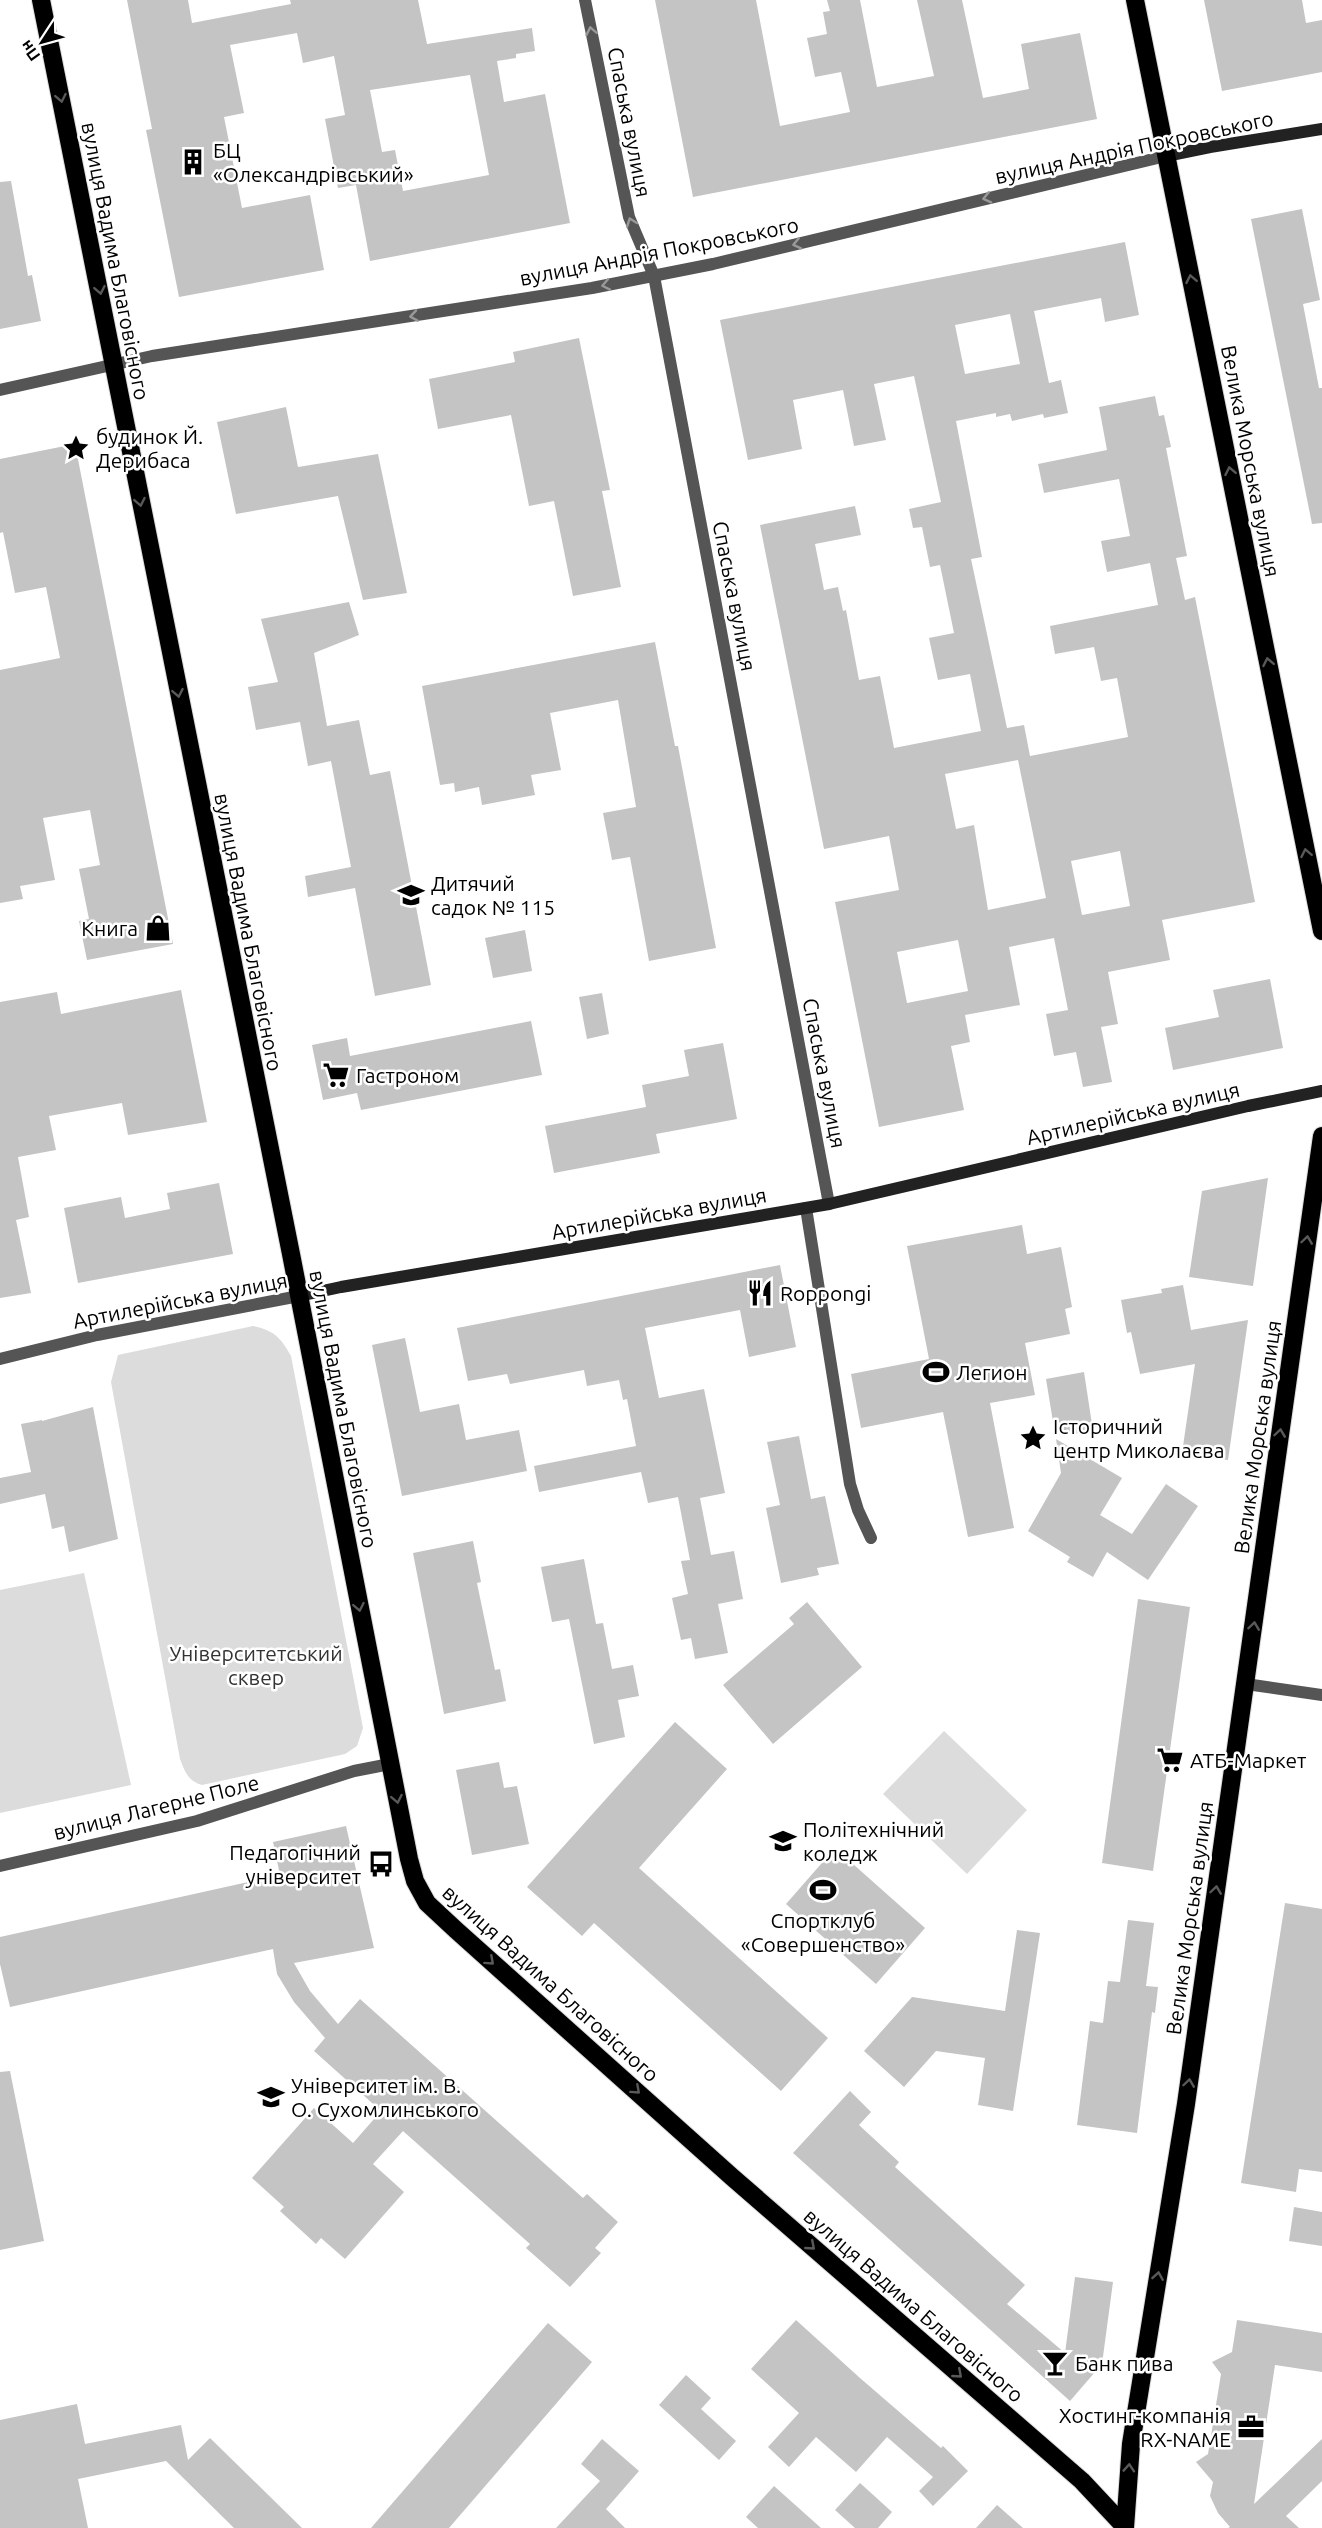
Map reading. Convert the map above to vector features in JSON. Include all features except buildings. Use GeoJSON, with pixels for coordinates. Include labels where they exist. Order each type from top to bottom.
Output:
{"type":"FeatureCollection","features":[{"type":"Feature","properties":{"kind":"highway","name":"вулиця Вадима Благовісного"},"geometry":{"type":"LineString","coordinates":[[41,0],[390,1764],[409,1859],[416,1881],[427,1903],[732,2177],[1082,2481],[1125,2528]]}},
{"type":"Feature","properties":{"kind":"highway","name":"Велика Морська вулиця"},"geometry":{"type":"LineString","coordinates":[[1135,0],[1322,931]]}},
{"type":"Feature","properties":{"kind":"highway","name":"Велика Морська вулиця"},"geometry":{"type":"LineString","coordinates":[[1125,2528],[1131,2444],[1186,2104],[1322,1136]]}},
{"type":"Feature","properties":{"kind":"street","name":"Спаська вулиця"},"geometry":{"type":"LineString","coordinates":[[585,0],[629,217],[654,276],[829,1203]]}},
{"type":"Feature","properties":{"kind":"street","name":"вулиця Андрія Покровського"},"geometry":{"type":"LineString","coordinates":[[0,390],[113,364],[592,288],[654,276],[1166,156],[1322,129]]}},
{"type":"Feature","properties":{"kind":"street","name":"Артилерійська вулиця"},"geometry":{"type":"LineString","coordinates":[[0,1359],[108,1333],[341,1287],[806,1208],[1322,1091]]}},
{"type":"Feature","properties":{"kind":"street"},"geometry":{"type":"LineString","coordinates":[[806,1208],[850,1484],[858,1510],[871,1538]]}},
{"type":"Feature","properties":{"kind":"street"},"geometry":{"type":"LineString","coordinates":[[1246,1684],[1322,1695]]}},
{"type":"Feature","properties":{"kind":"street","name":"вулиця Лагерне Поле"},"geometry":{"type":"LineString","coordinates":[[0,1866],[197,1821],[354,1771],[390,1764]]}},
{"type":"Feature","properties":{"kind":"green space","name":"Університетський сквер"},"geometry":{"type":"Polygon","coordinates":[[[253,1326],[276,1336],[291,1356],[363,1728],[357,1746],[345,1754],[202,1785],[190,1778],[180,1759],[111,1382],[118,1355],[253,1326]]]}},
{"type":"Feature","properties":{"kind":"green space"},"geometry":{"type":"Polygon","coordinates":[[[84,1573],[131,1785],[0,1813],[0,1590],[84,1573]]]}},
{"type":"Feature","properties":{"kind":"green space"},"geometry":{"type":"Polygon","coordinates":[[[944,1731],[1027,1810],[967,1874],[883,1794],[944,1731]]]}},
{"type":"Feature","properties":{"kind":"place","name":"БЦ «Олександрівський»"},"geometry":{"type":"Point","coordinates":[193,162]}},
{"type":"Feature","properties":{"kind":"place","name":"будинок Й. Дерибаса"},"geometry":{"type":"Point","coordinates":[76,448]}},
{"type":"Feature","properties":{"kind":"place","name":"Дитячий садок № 115"},"geometry":{"type":"Point","coordinates":[411,895]}},
{"type":"Feature","properties":{"kind":"place","name":"Книга"},"geometry":{"type":"Point","coordinates":[158,928]}},
{"type":"Feature","properties":{"kind":"place","name":"Гастроном"},"geometry":{"type":"Point","coordinates":[336,1075]}},
{"type":"Feature","properties":{"kind":"place","name":"Roppongi"},"geometry":{"type":"Point","coordinates":[760,1293]}},
{"type":"Feature","properties":{"kind":"place","name":"Легион"},"geometry":{"type":"Point","coordinates":[936,1372]}},
{"type":"Feature","properties":{"kind":"place","name":"Історичний центр Миколаєва"},"geometry":{"type":"Point","coordinates":[1033,1438]}},
{"type":"Feature","properties":{"kind":"place","name":"АТБ-Маркет"},"geometry":{"type":"Point","coordinates":[1170,1760]}},
{"type":"Feature","properties":{"kind":"place","name":"Політехнічний коледж"},"geometry":{"type":"Point","coordinates":[783,1841]}},
{"type":"Feature","properties":{"kind":"place","name":"Педагогічний університет"},"geometry":{"type":"Point","coordinates":[381,1864]}},
{"type":"Feature","properties":{"kind":"place","name":"Спортклуб «Совершенство»"},"geometry":{"type":"Point","coordinates":[823,1890]}},
{"type":"Feature","properties":{"kind":"place","name":"Університет ім. В. О. Сухомлинського"},"geometry":{"type":"Point","coordinates":[271,2097]}},
{"type":"Feature","properties":{"kind":"place","name":"Банк пива"},"geometry":{"type":"Point","coordinates":[1055,2363]}},
{"type":"Feature","properties":{"kind":"place","name":"Хостинг-компанія RX-NAME"},"geometry":{"type":"Point","coordinates":[1251,2427]}}]}
